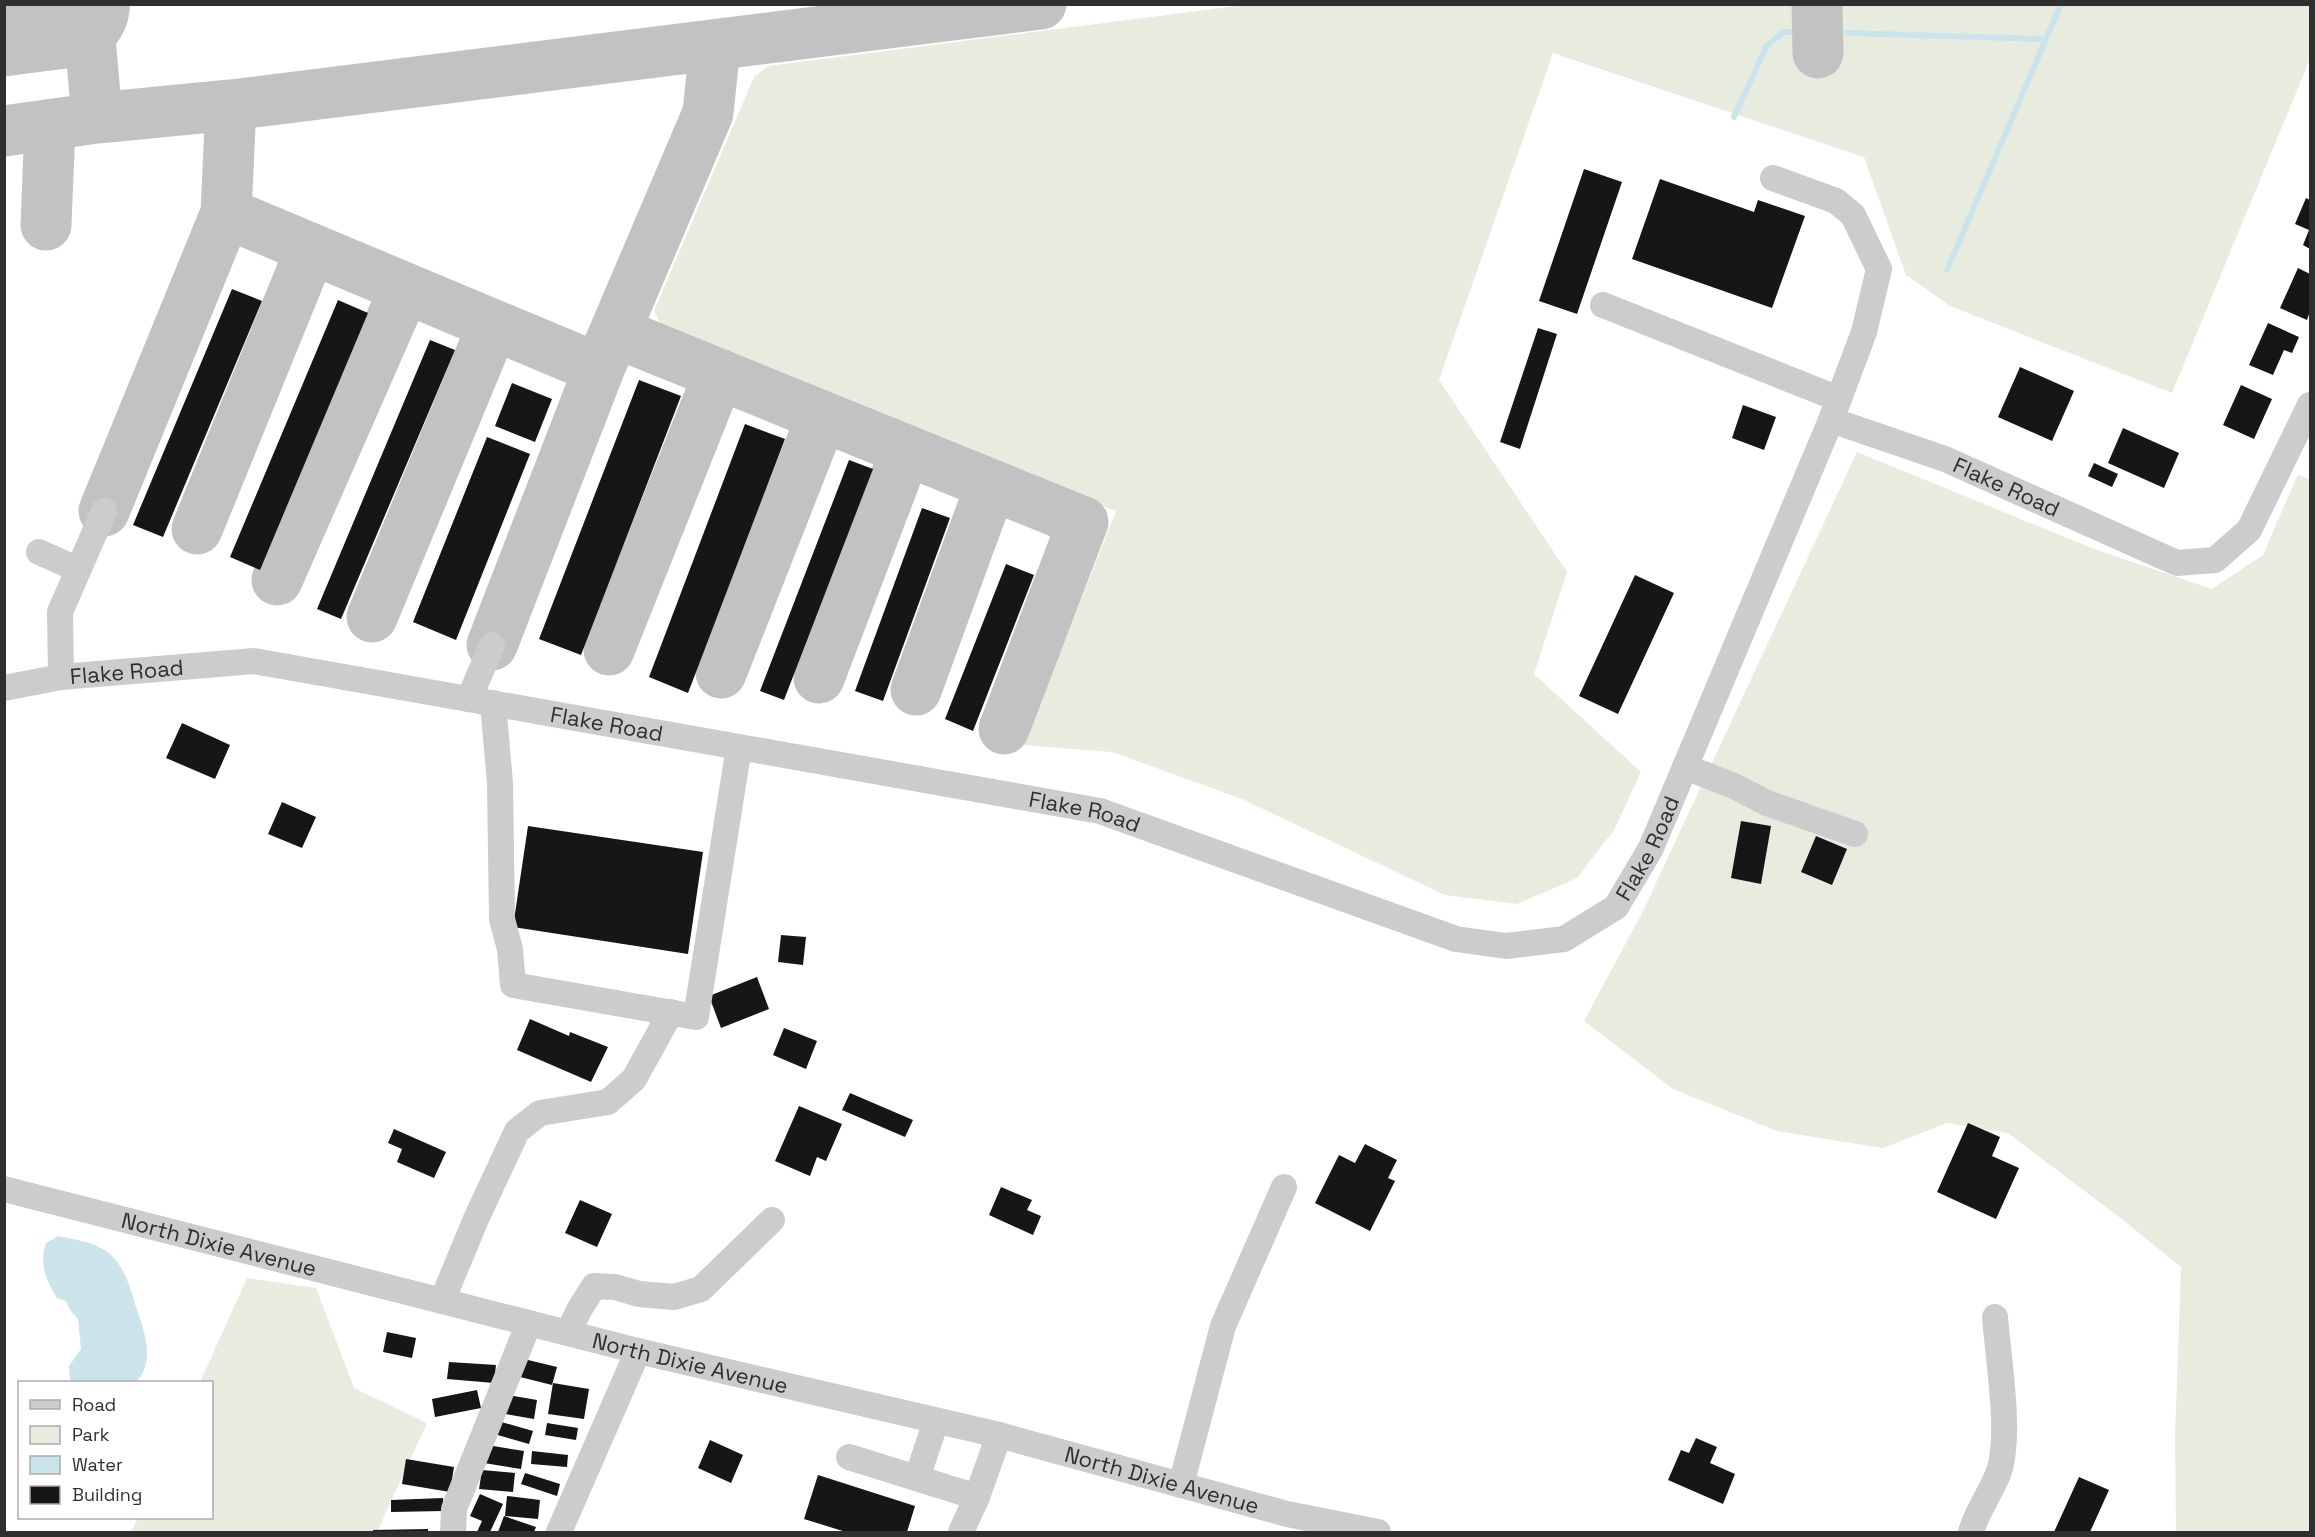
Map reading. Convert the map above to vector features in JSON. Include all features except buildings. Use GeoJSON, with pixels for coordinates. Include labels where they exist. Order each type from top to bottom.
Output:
{"type":"FeatureCollection","features":[{"type":"Feature","properties":{"kind":"street","name":"Flake Road"},"geometry":{"type":"LineString","coordinates":[[4,688],[61,677],[254,661],[1100,811],[1456,939],[1506,946],[1564,939],[1616,907],[1651,848],[1835,410],[1864,332],[1879,269],[1853,215],[1836,201],[1773,178]]}},
{"type":"Feature","properties":{"kind":"street"},"geometry":{"type":"LineString","coordinates":[[1603,305],[1835,410]]}},
{"type":"Feature","properties":{"kind":"street","name":"Flake Road"},"geometry":{"type":"LineString","coordinates":[[1835,410],[2177,563],[2215,560],[2248,530],[2310,405]]}},
{"type":"Feature","properties":{"kind":"street"},"geometry":{"type":"LineString","coordinates":[[61,677],[60,612],[104,511]]}},
{"type":"Feature","properties":{"kind":"street"},"geometry":{"type":"LineString","coordinates":[[39,552],[77,569]]}},
{"type":"Feature","properties":{"kind":"street"},"geometry":{"type":"LineString","coordinates":[[492,645],[481,701],[500,783],[502,919],[510,949],[513,985],[696,1017],[739,747]]}},
{"type":"Feature","properties":{"kind":"street"},"geometry":{"type":"LineString","coordinates":[[1685,767],[1734,786],[1767,804],[1855,834]]}},
{"type":"Feature","properties":{"kind":"street"},"geometry":{"type":"LineString","coordinates":[[442,1301],[476,1219],[517,1131],[540,1113],[608,1102],[634,1079],[671,1012]]}},
{"type":"Feature","properties":{"kind":"street"},"geometry":{"type":"LineString","coordinates":[[1181,1485],[1223,1326],[1284,1187]]}},
{"type":"Feature","properties":{"kind":"street","name":"North Dixie Avenue"},"geometry":{"type":"LineString","coordinates":[[4,1189],[638,1351],[999,1435],[1181,1485],[1283,1523],[1378,1533]]}},
{"type":"Feature","properties":{"kind":"street"},"geometry":{"type":"LineString","coordinates":[[568,1333],[594,1286],[615,1287],[639,1294],[674,1297],[701,1289],[772,1221]]}},
{"type":"Feature","properties":{"kind":"street"},"geometry":{"type":"LineString","coordinates":[[1971,1533],[1975,1517],[1999,1473],[2005,1439],[1995,1317]]}},
{"type":"Feature","properties":{"kind":"street"},"geometry":{"type":"LineString","coordinates":[[453,1533],[454,1509],[528,1323]]}},
{"type":"Feature","properties":{"kind":"street"},"geometry":{"type":"LineString","coordinates":[[559,1533],[638,1351]]}},
{"type":"Feature","properties":{"kind":"street"},"geometry":{"type":"LineString","coordinates":[[917,1478],[936,1421]]}},
{"type":"Feature","properties":{"kind":"street"},"geometry":{"type":"LineString","coordinates":[[961,1533],[977,1497],[999,1435]]}},
{"type":"Feature","properties":{"kind":"street"},"geometry":{"type":"LineString","coordinates":[[849,1457],[977,1497]]}},
{"type":"Feature","properties":{"kind":"green space"},"geometry":{"type":"Polygon","coordinates":[[[1245,5],[1805,5],[1803,58],[1838,57],[1843,5],[2310,5],[2310,59],[2172,393],[1950,306],[1906,275],[1864,157],[1553,53],[1439,380],[1567,572],[1534,674],[1641,772],[1614,830],[1577,878],[1517,904],[1445,895],[1242,799],[1112,752],[1024,745],[1116,511],[664,330],[654,311],[754,77],[768,66],[1245,5]]]}},
{"type":"Feature","properties":{"kind":"green space"},"geometry":{"type":"Polygon","coordinates":[[[1857,452],[2094,549],[2212,589],[2263,555],[2298,474],[2310,480],[2310,1532],[2176,1532],[2175,1436],[2181,1267],[2008,1133],[1947,1123],[1883,1148],[1777,1131],[1673,1089],[1584,1021],[1642,913],[1857,452]]]}},
{"type":"Feature","properties":{"kind":"green space"},"geometry":{"type":"Polygon","coordinates":[[[247,1278],[316,1288],[354,1388],[427,1423],[377,1532],[131,1532],[138,1519],[213,1519],[213,1381],[200,1381],[247,1278]]]}},
{"type":"Feature","properties":{"kind":"water"},"geometry":{"type":"Polygon","coordinates":[[[58,1236],[85,1242],[110,1254],[123,1271],[131,1290],[146,1344],[146,1364],[137,1381],[70,1381],[69,1366],[81,1349],[78,1319],[66,1301],[57,1298],[47,1278],[43,1258],[46,1243],[58,1236]]]}},
{"type":"Feature","properties":{"kind":"waterway"},"geometry":{"type":"LineString","coordinates":[[1947,270],[2061,4]]}},
{"type":"Feature","properties":{"kind":"waterway"},"geometry":{"type":"LineString","coordinates":[[1734,117],[1766,47],[1783,32],[1797,32]]}},
{"type":"Feature","properties":{"kind":"waterway"},"geometry":{"type":"LineString","coordinates":[[1847,33],[2046,39]]}},
{"type":"Feature","properties":{"kind":"taxiway"},"geometry":{"type":"LineString","coordinates":[[87,4],[97,118]]}},
{"type":"Feature","properties":{"kind":"taxiway"},"geometry":{"type":"LineString","coordinates":[[4,131],[1041,4]]}},
{"type":"Feature","properties":{"kind":"taxiway"},"geometry":{"type":"LineString","coordinates":[[1817,4],[1818,53]]}},
{"type":"Feature","properties":{"kind":"taxiway"},"geometry":{"type":"LineString","coordinates":[[492,645],[599,369],[708,113],[715,45]]}},
{"type":"Feature","properties":{"kind":"taxiway"},"geometry":{"type":"LineString","coordinates":[[104,511],[226,213],[231,105]]}},
{"type":"Feature","properties":{"kind":"taxiway"},"geometry":{"type":"LineString","coordinates":[[46,225],[50,125]]}},
{"type":"Feature","properties":{"kind":"taxiway"},"geometry":{"type":"LineString","coordinates":[[226,213],[599,369]]}},
{"type":"Feature","properties":{"kind":"taxiway"},"geometry":{"type":"LineString","coordinates":[[197,529],[311,249]]}},
{"type":"Feature","properties":{"kind":"taxiway"},"geometry":{"type":"LineString","coordinates":[[277,580],[405,288]]}},
{"type":"Feature","properties":{"kind":"taxiway"},"geometry":{"type":"LineString","coordinates":[[372,617],[493,325]]}},
{"type":"Feature","properties":{"kind":"taxiway"},"geometry":{"type":"LineString","coordinates":[[615,332],[1083,522],[1004,729]]}},
{"type":"Feature","properties":{"kind":"taxiway"},"geometry":{"type":"LineString","coordinates":[[609,650],[719,374]]}},
{"type":"Feature","properties":{"kind":"taxiway"},"geometry":{"type":"LineString","coordinates":[[721,673],[822,416]]}},
{"type":"Feature","properties":{"kind":"taxiway"},"geometry":{"type":"LineString","coordinates":[[819,678],[906,450]]}},
{"type":"Feature","properties":{"kind":"taxiway"},"geometry":{"type":"LineString","coordinates":[[916,690],[991,485]]}},
{"type":"Feature","properties":{"kind":"runway"},"geometry":{"type":"LineString","coordinates":[[4,12],[66,4]]}}]}
